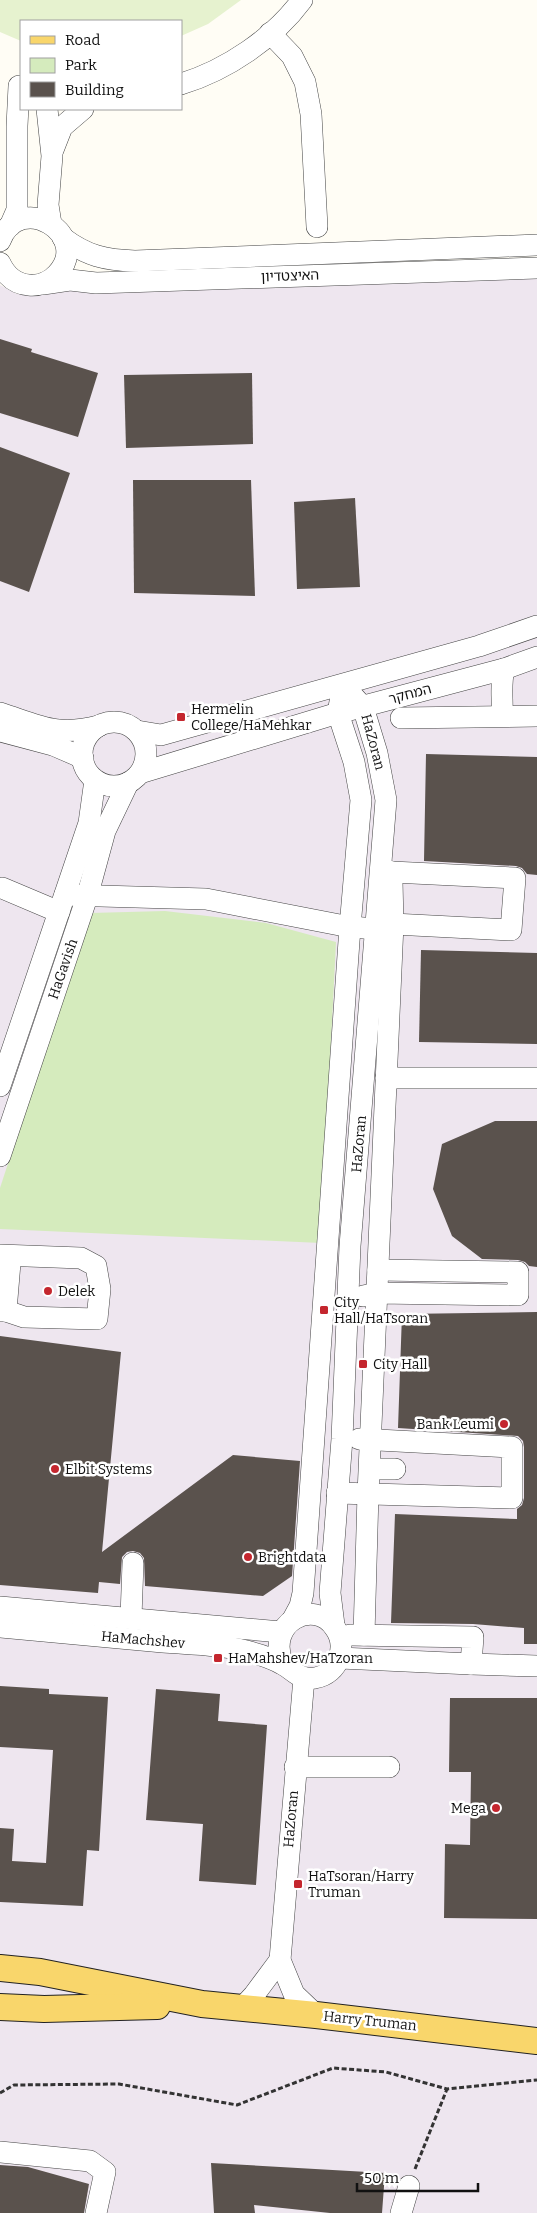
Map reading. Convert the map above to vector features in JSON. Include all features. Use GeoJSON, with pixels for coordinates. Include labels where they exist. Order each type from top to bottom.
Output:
{"type":"FeatureCollection","features":[{"type":"Feature","properties":{"kind":"main road","name":"Harry Truman"},"geometry":{"type":"LineString","coordinates":[[0,1968],[40,1972],[202,2004],[316,2015],[537,2041]]}},
{"type":"Feature","properties":{"kind":"main road","name":"Harry Truman"},"geometry":{"type":"LineString","coordinates":[[0,2007],[44,2009],[202,2004]]}},
{"type":"Feature","properties":{"kind":"street"},"geometry":{"type":"LineString","coordinates":[[182,84],[217,69],[245,53],[270,33],[302,0]]}},
{"type":"Feature","properties":{"kind":"street"},"geometry":{"type":"LineString","coordinates":[[270,33],[292,56],[305,82],[311,114],[317,227]]}},
{"type":"Feature","properties":{"kind":"street"},"geometry":{"type":"LineString","coordinates":[[4,232],[16,216],[18,201],[13,85]]}},
{"type":"Feature","properties":{"kind":"street"},"geometry":{"type":"LineString","coordinates":[[43,284],[52,279],[63,265],[66,256],[48,205],[52,152],[48,110]]}},
{"type":"Feature","properties":{"kind":"street"},"geometry":{"type":"LineString","coordinates":[[52,152],[62,127],[82,110]]}},
{"type":"Feature","properties":{"kind":"street","name":"האיצטדיון"},"geometry":{"type":"LineString","coordinates":[[4,232],[23,219],[42,220],[73,246],[99,258],[135,261],[537,246]]}},
{"type":"Feature","properties":{"kind":"street","name":"האיצטדיון"},"geometry":{"type":"LineString","coordinates":[[3,271],[23,284],[33,286],[70,280],[106,282],[537,268]]}},
{"type":"Feature","properties":{"kind":"street"},"geometry":{"type":"LineString","coordinates":[[0,713],[55,731],[71,732],[109,722],[119,722],[137,731],[161,735],[479,646],[537,626]]}},
{"type":"Feature","properties":{"kind":"street","name":"המחקר"},"geometry":{"type":"LineString","coordinates":[[134,778],[338,713],[504,669],[537,657]]}},
{"type":"Feature","properties":{"kind":"street"},"geometry":{"type":"LineString","coordinates":[[502,716],[503,693],[500,682],[504,669]]}},
{"type":"Feature","properties":{"kind":"street","name":"HaZoran"},"geometry":{"type":"LineString","coordinates":[[337,1630],[330,1593],[342,1438],[350,1246],[385,926],[386,871],[386,800],[377,753],[363,707],[343,685]]}},
{"type":"Feature","properties":{"kind":"street","name":"HaZoran"},"geometry":{"type":"LineString","coordinates":[[287,1626],[300,1606],[303,1592],[350,927],[361,800],[354,762],[338,713],[343,685]]}},
{"type":"Feature","properties":{"kind":"street"},"geometry":{"type":"LineString","coordinates":[[401,718],[537,716]]}},
{"type":"Feature","properties":{"kind":"street"},"geometry":{"type":"LineString","coordinates":[[99,726],[91,732],[86,740],[83,758],[89,774],[96,780],[111,786],[134,778],[144,766],[146,748],[137,731]]}},
{"type":"Feature","properties":{"kind":"street"},"geometry":{"type":"LineString","coordinates":[[0,731],[53,745],[83,758]]}},
{"type":"Feature","properties":{"kind":"street","name":"HaGavish"},"geometry":{"type":"LineString","coordinates":[[0,1156],[87,897],[104,831],[134,778]]}},
{"type":"Feature","properties":{"kind":"street","name":"HaGavish"},"geometry":{"type":"LineString","coordinates":[[0,1086],[89,823],[96,780]]}},
{"type":"Feature","properties":{"kind":"street"},"geometry":{"type":"LineString","coordinates":[[2,888],[62,904],[87,897],[206,898],[350,927],[385,926],[511,930],[515,878],[386,871]]}},
{"type":"Feature","properties":{"kind":"street"},"geometry":{"type":"LineString","coordinates":[[364,1635],[368,1494],[372,1440],[386,1078],[385,926]]}},
{"type":"Feature","properties":{"kind":"street"},"geometry":{"type":"LineString","coordinates":[[386,1078],[537,1078]]}},
{"type":"Feature","properties":{"kind":"street"},"geometry":{"type":"LineString","coordinates":[[328,1247],[350,1246]]}},
{"type":"Feature","properties":{"kind":"street"},"geometry":{"type":"LineString","coordinates":[[0,1256],[81,1258],[96,1266],[100,1288],[97,1319],[24,1317],[3,1311],[10,1262],[0,1256]]}},
{"type":"Feature","properties":{"kind":"street"},"geometry":{"type":"LineString","coordinates":[[348,1299],[378,1293],[518,1295],[528,1272],[378,1270]]}},
{"type":"Feature","properties":{"kind":"street"},"geometry":{"type":"LineString","coordinates":[[337,1493],[512,1498],[512,1447],[342,1438]]}},
{"type":"Feature","properties":{"kind":"street"},"geometry":{"type":"LineString","coordinates":[[370,1469],[395,1469]]}},
{"type":"Feature","properties":{"kind":"street"},"geometry":{"type":"LineString","coordinates":[[131,1617],[133,1563]]}},
{"type":"Feature","properties":{"kind":"street","name":"HaMachshev"},"geometry":{"type":"LineString","coordinates":[[0,1607],[287,1626]]}},
{"type":"Feature","properties":{"kind":"street"},"geometry":{"type":"LineString","coordinates":[[304,1615],[324,1618],[337,1630],[342,1647],[340,1658],[326,1674],[316,1678],[304,1678],[294,1674],[283,1664],[279,1654],[278,1643],[287,1626],[304,1615]]}},
{"type":"Feature","properties":{"kind":"street","name":"HaMachshev"},"geometry":{"type":"LineString","coordinates":[[0,1627],[227,1648],[245,1651],[283,1664]]}},
{"type":"Feature","properties":{"kind":"street"},"geometry":{"type":"LineString","coordinates":[[337,1630],[364,1635],[473,1637],[471,1664]]}},
{"type":"Feature","properties":{"kind":"street"},"geometry":{"type":"LineString","coordinates":[[340,1658],[537,1666]]}},
{"type":"Feature","properties":{"kind":"street","name":"HaZoran"},"geometry":{"type":"LineString","coordinates":[[304,1678],[280,1960],[294,1994],[316,2015]]}},
{"type":"Feature","properties":{"kind":"street"},"geometry":{"type":"LineString","coordinates":[[295,1767],[389,1767]]}},
{"type":"Feature","properties":{"kind":"street"},"geometry":{"type":"LineString","coordinates":[[242,2008],[280,1960]]}},
{"type":"Feature","properties":{"kind":"street"},"geometry":{"type":"LineString","coordinates":[[0,2152],[90,2161],[98,2166],[104,2172],[104,2178],[96,2213]]}},
{"type":"Feature","properties":{"kind":"street"},"geometry":{"type":"LineString","coordinates":[[401,2213],[409,2186]]}},
{"type":"Feature","properties":{"kind":"path"},"geometry":{"type":"LineString","coordinates":[[0,2093],[14,2085],[119,2084],[237,2105],[333,2068],[386,2072],[447,2088],[537,2080]]}},
{"type":"Feature","properties":{"kind":"path"},"geometry":{"type":"LineString","coordinates":[[409,2186],[447,2088]]}},
{"type":"Feature","properties":{"kind":"shaded area"},"geometry":{"type":"Polygon","coordinates":[[[537,275],[537,2213],[0,2213],[0,285],[17,294],[30,294],[55,290],[537,275]]]}},
{"type":"Feature","properties":{"kind":"green space"},"geometry":{"type":"Polygon","coordinates":[[[0,0],[241,0],[208,24],[182,36],[182,20],[20,20],[20,41],[0,32],[0,0]]]}},
{"type":"Feature","properties":{"kind":"green space"},"geometry":{"type":"Polygon","coordinates":[[[165,911],[266,923],[336,942],[321,1243],[0,1229],[0,1188],[90,913],[165,911]]]}},
{"type":"Feature","properties":{"kind":"building"},"geometry":{"type":"Polygon","coordinates":[[[0,339],[32,349],[31,352],[98,373],[78,437],[0,413],[0,339]]]}},
{"type":"Feature","properties":{"kind":"building"},"geometry":{"type":"Polygon","coordinates":[[[252,373],[253,444],[126,448],[124,375],[252,373]]]}},
{"type":"Feature","properties":{"kind":"building"},"geometry":{"type":"Polygon","coordinates":[[[0,447],[70,473],[29,592],[0,581],[0,447]]]}},
{"type":"Feature","properties":{"kind":"building"},"geometry":{"type":"Polygon","coordinates":[[[133,480],[251,480],[255,596],[134,593],[133,480]]]}},
{"type":"Feature","properties":{"kind":"building"},"geometry":{"type":"Polygon","coordinates":[[[355,498],[360,587],[297,589],[294,502],[355,498]]]}},
{"type":"Feature","properties":{"kind":"building"},"geometry":{"type":"Polygon","coordinates":[[[426,754],[537,757],[537,875],[527,874],[522,868],[516,866],[424,861],[426,754]]]}},
{"type":"Feature","properties":{"kind":"building"},"geometry":{"type":"Polygon","coordinates":[[[421,950],[537,953],[537,1044],[419,1042],[421,950]]]}},
{"type":"Feature","properties":{"kind":"building"},"geometry":{"type":"Polygon","coordinates":[[[495,1121],[537,1121],[537,1267],[529,1266],[525,1262],[518,1260],[482,1259],[452,1236],[433,1189],[442,1144],[495,1121]]]}},
{"type":"Feature","properties":{"kind":"building"},"geometry":{"type":"Polygon","coordinates":[[[537,1312],[537,1644],[524,1644],[524,1628],[473,1624],[391,1623],[395,1514],[517,1519],[517,1509],[522,1505],[524,1498],[524,1447],[523,1441],[518,1436],[398,1428],[402,1314],[537,1312]]]}},
{"type":"Feature","properties":{"kind":"building"},"geometry":{"type":"Polygon","coordinates":[[[0,1336],[121,1352],[102,1552],[233,1455],[300,1461],[292,1576],[263,1596],[145,1586],[144,1558],[140,1553],[133,1551],[127,1552],[122,1557],[120,1584],[99,1582],[98,1593],[0,1585],[0,1336]]]}},
{"type":"Feature","properties":{"kind":"building"},"geometry":{"type":"Polygon","coordinates":[[[0,1686],[49,1689],[49,1694],[108,1697],[99,1851],[87,1850],[83,1906],[0,1902],[0,1828],[14,1829],[12,1861],[46,1863],[53,1750],[0,1747],[0,1686]]]}},
{"type":"Feature","properties":{"kind":"building"},"geometry":{"type":"Polygon","coordinates":[[[156,1689],[220,1694],[218,1721],[267,1725],[256,1885],[199,1881],[203,1824],[146,1820],[156,1689]]]}},
{"type":"Feature","properties":{"kind":"building"},"geometry":{"type":"Polygon","coordinates":[[[450,1698],[537,1698],[537,1919],[444,1918],[445,1844],[470,1845],[471,1772],[449,1772],[450,1698]]]}},
{"type":"Feature","properties":{"kind":"building"},"geometry":{"type":"Polygon","coordinates":[[[211,2163],[385,2173],[382,2213],[330,2213],[254,2205],[255,2213],[214,2213],[211,2163]]]}},
{"type":"Feature","properties":{"kind":"building"},"geometry":{"type":"Polygon","coordinates":[[[0,2165],[28,2167],[89,2184],[84,2213],[0,2213],[0,2165]]]}},
{"type":"Feature","properties":{"kind":"place","name":"Hermelin College/HaMehkar"},"geometry":{"type":"Point","coordinates":[181,717]}},
{"type":"Feature","properties":{"kind":"place","name":"Delek"},"geometry":{"type":"Point","coordinates":[48,1291]}},
{"type":"Feature","properties":{"kind":"place","name":"City Hall/HaTsoran"},"geometry":{"type":"Point","coordinates":[324,1310]}},
{"type":"Feature","properties":{"kind":"place","name":"City Hall"},"geometry":{"type":"Point","coordinates":[363,1364]}},
{"type":"Feature","properties":{"kind":"place","name":"Bank Leumi"},"geometry":{"type":"Point","coordinates":[504,1424]}},
{"type":"Feature","properties":{"kind":"place","name":"Elbit Systems"},"geometry":{"type":"Point","coordinates":[55,1469]}},
{"type":"Feature","properties":{"kind":"place","name":"Brightdata"},"geometry":{"type":"Point","coordinates":[248,1557]}},
{"type":"Feature","properties":{"kind":"place","name":"HaMahshev/HaTzoran"},"geometry":{"type":"Point","coordinates":[218,1658]}},
{"type":"Feature","properties":{"kind":"place","name":"Mega"},"geometry":{"type":"Point","coordinates":[496,1808]}},
{"type":"Feature","properties":{"kind":"place","name":"HaTsoran/Harry Truman"},"geometry":{"type":"Point","coordinates":[298,1884]}}]}
